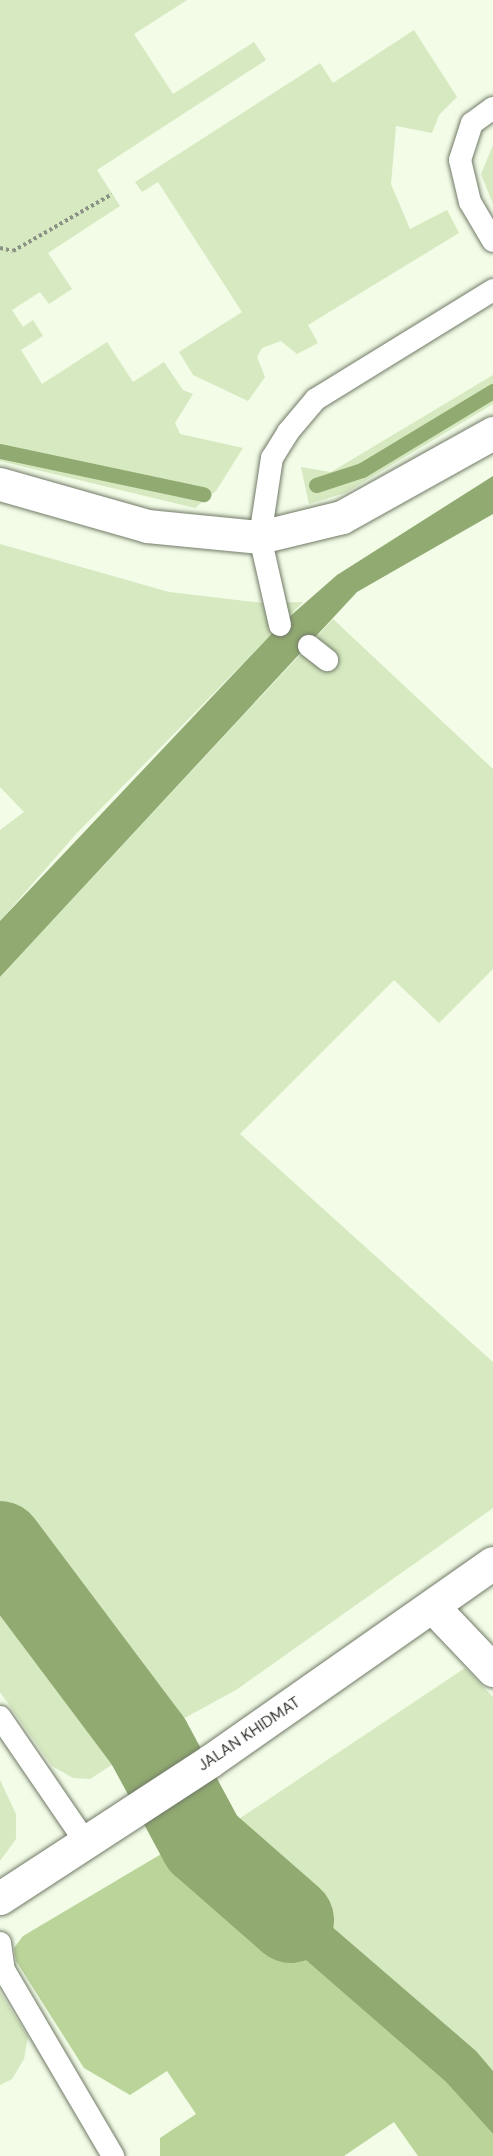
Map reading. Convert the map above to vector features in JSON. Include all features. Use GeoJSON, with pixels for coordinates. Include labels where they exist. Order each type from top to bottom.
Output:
{"type":"FeatureCollection","features":[{"type":"Feature","properties":{"kind":"street"},"geometry":{"type":"LineString","coordinates":[[0,484],[147,526],[260,537],[342,517],[493,433]]}},
{"type":"Feature","properties":{"kind":"street","name":"JALAN KHIDMAT"},"geometry":{"type":"LineString","coordinates":[[0,1898],[210,1761],[435,1608],[493,1563]]}},
{"type":"Feature","properties":{"kind":"street"},"geometry":{"type":"LineString","coordinates":[[435,1608],[493,1670]]}},
{"type":"Feature","properties":{"kind":"lane"},"geometry":{"type":"LineString","coordinates":[[493,108],[472,123],[460,160],[470,202],[493,241]]}},
{"type":"Feature","properties":{"kind":"lane"},"geometry":{"type":"LineString","coordinates":[[280,625],[260,537],[272,458],[316,399],[493,290]]}},
{"type":"Feature","properties":{"kind":"lane"},"geometry":{"type":"LineString","coordinates":[[309,646],[327,660]]}},
{"type":"Feature","properties":{"kind":"lane"},"geometry":{"type":"LineString","coordinates":[[0,1718],[85,1841]]}},
{"type":"Feature","properties":{"kind":"lane"},"geometry":{"type":"LineString","coordinates":[[0,1942],[4,1970],[113,2156]]}},
{"type":"Feature","properties":{"kind":"path"},"geometry":{"type":"LineString","coordinates":[[0,248],[13,251],[112,194]]}},
{"type":"Feature","properties":{"kind":"shaded area"},"geometry":{"type":"Polygon","coordinates":[[[0,0],[187,0],[134,34],[173,94],[254,42],[266,60],[97,170],[120,206],[48,253],[72,289],[49,304],[40,292],[12,310],[23,327],[33,320],[43,336],[21,350],[42,384],[107,342],[133,382],[164,362],[183,390],[193,394],[175,423],[180,434],[243,448],[216,491],[195,508],[0,461],[0,0]]]}},
{"type":"Feature","properties":{"kind":"shaded area"},"geometry":{"type":"Polygon","coordinates":[[[414,30],[457,97],[439,115],[432,133],[396,126],[391,184],[410,229],[447,210],[459,233],[308,325],[318,343],[297,354],[281,341],[262,348],[257,357],[265,377],[248,401],[193,375],[179,352],[242,312],[158,182],[142,192],[135,182],[320,63],[333,83],[414,30]]]}},
{"type":"Feature","properties":{"kind":"shaded area"},"geometry":{"type":"Polygon","coordinates":[[[493,145],[493,204],[481,174],[493,145]]]}},
{"type":"Feature","properties":{"kind":"shaded area"},"geometry":{"type":"Polygon","coordinates":[[[493,375],[493,404],[345,493],[309,504],[301,467],[331,472],[493,375]]]}},
{"type":"Feature","properties":{"kind":"shaded area"},"geometry":{"type":"Polygon","coordinates":[[[493,476],[493,514],[357,592],[0,977],[0,921],[280,625],[337,575],[493,476]]]}},
{"type":"Feature","properties":{"kind":"shaded area"},"geometry":{"type":"Polygon","coordinates":[[[0,544],[169,592],[263,603],[303,602],[76,834],[0,921],[0,830],[24,812],[0,787],[0,544]]]}},
{"type":"Feature","properties":{"kind":"shaded area"},"geometry":{"type":"Polygon","coordinates":[[[333,619],[493,769],[493,969],[439,1023],[394,980],[240,1134],[493,1362],[493,1508],[236,1690],[168,1727],[143,1715],[0,1516],[0,977],[333,619]]]}},
{"type":"Feature","properties":{"kind":"shaded area"},"geometry":{"type":"Polygon","coordinates":[[[0,1516],[143,1715],[168,1727],[127,1755],[0,1571],[0,1516]]]}},
{"type":"Feature","properties":{"kind":"shaded area"},"geometry":{"type":"Polygon","coordinates":[[[0,1571],[127,1755],[90,1779],[73,1778],[52,1766],[0,1692],[0,1571]]]}},
{"type":"Feature","properties":{"kind":"shaded area"},"geometry":{"type":"Polygon","coordinates":[[[465,1668],[493,1697],[493,2071],[221,1831],[465,1668]]]}},
{"type":"Feature","properties":{"kind":"shaded area"},"geometry":{"type":"Polygon","coordinates":[[[0,1780],[16,1814],[16,1839],[0,1861],[0,1780]]]}},
{"type":"Feature","properties":{"kind":"shaded area"},"geometry":{"type":"Polygon","coordinates":[[[221,1831],[476,2051],[493,2071],[493,2134],[446,2082],[185,1855],[221,1831]]]}},
{"type":"Feature","properties":{"kind":"shaded area"},"geometry":{"type":"Polygon","coordinates":[[[168,1850],[185,1855],[446,2082],[493,2134],[493,2156],[418,2156],[394,2122],[344,2156],[160,2156],[160,2138],[196,2114],[167,2071],[130,2095],[84,2068],[16,1961],[14,1948],[23,1936],[168,1850]]]}},
{"type":"Feature","properties":{"kind":"shaded area"},"geometry":{"type":"Polygon","coordinates":[[[0,1992],[28,2037],[24,2059],[12,2079],[0,2085],[0,1992]]]}},
{"type":"Feature","properties":{"kind":"waterway"},"geometry":{"type":"LineString","coordinates":[[316,485],[362,470],[493,391]]}},
{"type":"Feature","properties":{"kind":"waterway"},"geometry":{"type":"LineString","coordinates":[[0,451],[203,494]]}},
{"type":"Feature","properties":{"kind":"waterway"},"geometry":{"type":"LineString","coordinates":[[0,1544],[148,1741],[203,1843],[291,1920]]}}]}
